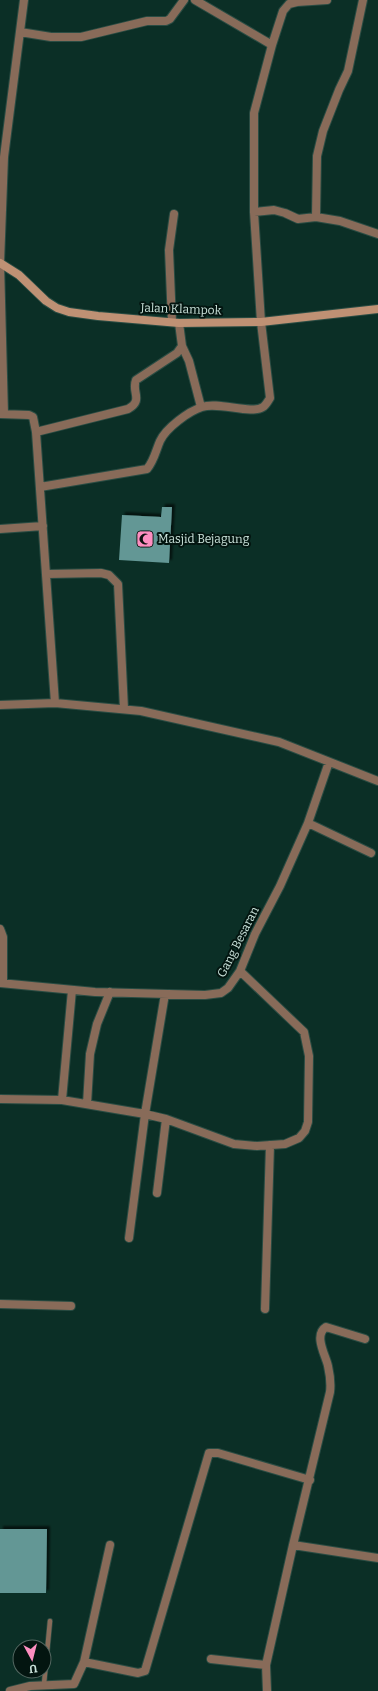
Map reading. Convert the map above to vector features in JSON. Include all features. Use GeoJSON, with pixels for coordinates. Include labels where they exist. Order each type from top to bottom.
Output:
{"type":"FeatureCollection","features":[{"type":"Feature","properties":{"kind":"street"},"geometry":{"type":"LineString","coordinates":[[24,0],[4,156],[0,263],[2,414],[29,415],[33,417],[36,432],[55,703]]}},
{"type":"Feature","properties":{"kind":"street"},"geometry":{"type":"LineString","coordinates":[[20,32],[51,37],[81,37],[147,21],[166,21],[170,19],[184,0]]}},
{"type":"Feature","properties":{"kind":"street"},"geometry":{"type":"LineString","coordinates":[[194,0],[272,45]]}},
{"type":"Feature","properties":{"kind":"street"},"geometry":{"type":"LineString","coordinates":[[40,487],[147,469],[160,439],[176,423],[201,407],[211,406],[254,410],[266,405],[270,398],[261,322],[254,212],[254,113],[272,45],[283,11],[289,4],[297,2],[327,0]]}},
{"type":"Feature","properties":{"kind":"street"},"geometry":{"type":"LineString","coordinates":[[316,216],[317,156],[323,130],[348,71],[363,0]]}},
{"type":"Feature","properties":{"kind":"street"},"geometry":{"type":"LineString","coordinates":[[254,212],[274,210],[298,219],[316,216],[340,221],[378,234]]}},
{"type":"Feature","properties":{"kind":"street"},"geometry":{"type":"LineString","coordinates":[[174,214],[169,250],[175,323],[182,346],[189,360],[201,407]]}},
{"type":"Feature","properties":{"kind":"street","name":"Jalan Klampok"},"geometry":{"type":"LineString","coordinates":[[0,263],[19,275],[46,301],[56,308],[69,312],[98,316],[175,323],[261,322],[378,309]]}},
{"type":"Feature","properties":{"kind":"street"},"geometry":{"type":"LineString","coordinates":[[36,432],[128,410],[134,406],[136,401],[136,380],[177,353],[182,346]]}},
{"type":"Feature","properties":{"kind":"street"},"geometry":{"type":"LineString","coordinates":[[0,529],[43,526]]}},
{"type":"Feature","properties":{"kind":"street"},"geometry":{"type":"LineString","coordinates":[[47,574],[101,573],[109,575],[118,584],[124,709]]}},
{"type":"Feature","properties":{"kind":"street"},"geometry":{"type":"LineString","coordinates":[[0,705],[55,703],[141,711],[279,742],[378,781]]}},
{"type":"Feature","properties":{"kind":"street","name":"Gang Besaran"},"geometry":{"type":"LineString","coordinates":[[2,983],[110,992],[205,995],[221,993],[228,988],[240,971],[255,934],[280,886],[308,823],[329,762]]}},
{"type":"Feature","properties":{"kind":"street"},"geometry":{"type":"LineString","coordinates":[[308,823],[371,853]]}},
{"type":"Feature","properties":{"kind":"street"},"geometry":{"type":"LineString","coordinates":[[0,929],[3,937],[2,983]]}},
{"type":"Feature","properties":{"kind":"street"},"geometry":{"type":"LineString","coordinates":[[0,1099],[62,1100],[145,1114],[166,1119],[234,1144],[270,1145],[293,1142],[305,1131],[308,1122],[310,1056],[304,1032],[240,971]]}},
{"type":"Feature","properties":{"kind":"street"},"geometry":{"type":"LineString","coordinates":[[62,1100],[72,990]]}},
{"type":"Feature","properties":{"kind":"street"},"geometry":{"type":"LineString","coordinates":[[87,1104],[90,1054],[98,1024],[110,992]]}},
{"type":"Feature","properties":{"kind":"street"},"geometry":{"type":"LineString","coordinates":[[129,1238],[145,1114],[165,994]]}},
{"type":"Feature","properties":{"kind":"street"},"geometry":{"type":"LineString","coordinates":[[157,1193],[166,1119]]}},
{"type":"Feature","properties":{"kind":"street"},"geometry":{"type":"LineString","coordinates":[[266,1309],[270,1145]]}},
{"type":"Feature","properties":{"kind":"street"},"geometry":{"type":"LineString","coordinates":[[0,1304],[71,1306]]}},
{"type":"Feature","properties":{"kind":"street"},"geometry":{"type":"LineString","coordinates":[[267,1691],[266,1664],[293,1545],[310,1480],[330,1386],[329,1367],[320,1343],[323,1330],[326,1327],[365,1339]]}},
{"type":"Feature","properties":{"kind":"street"},"geometry":{"type":"LineString","coordinates":[[84,1662],[138,1673],[144,1672],[146,1669],[209,1453],[218,1454],[310,1480]]}},
{"type":"Feature","properties":{"kind":"street"},"geometry":{"type":"LineString","coordinates":[[10,1691],[22,1687],[44,1684],[74,1684],[84,1662],[110,1545]]}},
{"type":"Feature","properties":{"kind":"street"},"geometry":{"type":"LineString","coordinates":[[293,1545],[378,1558]]}},
{"type":"Feature","properties":{"kind":"street"},"geometry":{"type":"LineString","coordinates":[[211,1659],[266,1664]]}},
{"type":"Feature","properties":{"kind":"lane"},"geometry":{"type":"LineString","coordinates":[[44,1684],[50,1621]]}},
{"type":"Feature","properties":{"kind":"building","name":"Masjid Bejagung"},"geometry":{"type":"Polygon","coordinates":[[[162,507],[172,507],[169,563],[119,560],[122,515],[161,517],[162,507]]]}},
{"type":"Feature","properties":{"kind":"building"},"geometry":{"type":"Polygon","coordinates":[[[0,1529],[47,1529],[46,1593],[0,1593],[0,1529]]]}},
{"type":"Feature","properties":{"kind":"place","name":"Masjid Bejagung"},"geometry":{"type":"Point","coordinates":[145,539]}}]}
